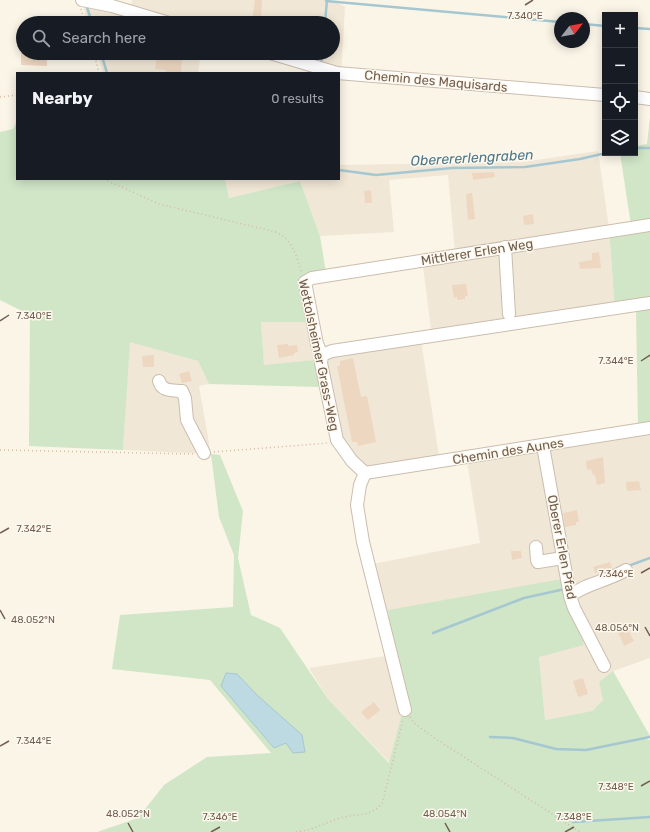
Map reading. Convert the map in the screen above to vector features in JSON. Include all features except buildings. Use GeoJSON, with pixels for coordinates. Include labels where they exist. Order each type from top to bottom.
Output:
{"type":"FeatureCollection","features":[{"type":"Feature","properties":{"kind":"street"},"geometry":{"type":"LineString","coordinates":[[81,3],[112,6],[146,16]]}},
{"type":"Feature","properties":{"kind":"street","name":"Chemin des Maquisards"},"geometry":{"type":"LineString","coordinates":[[293,60],[334,72]]}},
{"type":"Feature","properties":{"kind":"street","name":"Chemin des Maquisards"},"geometry":{"type":"LineString","coordinates":[[340,73],[602,95]]}},
{"type":"Feature","properties":{"kind":"street"},"geometry":{"type":"LineString","coordinates":[[638,97],[650,99]]}},
{"type":"Feature","properties":{"kind":"street","name":"Mittlerer Erlen Weg"},"geometry":{"type":"LineString","coordinates":[[305,282],[312,278],[505,247],[650,226]]}},
{"type":"Feature","properties":{"kind":"street"},"geometry":{"type":"LineString","coordinates":[[505,247],[509,314]]}},
{"type":"Feature","properties":{"kind":"street","name":"Wettolsheimer Grass-Weg"},"geometry":{"type":"LineString","coordinates":[[305,282],[317,344],[322,355],[321,363],[337,440],[352,461],[365,473]]}},
{"type":"Feature","properties":{"kind":"street"},"geometry":{"type":"LineString","coordinates":[[322,355],[332,351],[650,303]]}},
{"type":"Feature","properties":{"kind":"street"},"geometry":{"type":"LineString","coordinates":[[159,381],[161,387],[164,389],[182,391],[185,398],[187,420],[204,454]]}},
{"type":"Feature","properties":{"kind":"street","name":"Chemin des Aunes"},"geometry":{"type":"LineString","coordinates":[[365,473],[650,428]]}},
{"type":"Feature","properties":{"kind":"street","name":"Oberer Erlen Pfad"},"geometry":{"type":"LineString","coordinates":[[543,446],[570,596],[574,608],[604,666]]}},
{"type":"Feature","properties":{"kind":"street"},"geometry":{"type":"LineString","coordinates":[[365,473],[360,485],[357,505],[363,542],[405,710]]}},
{"type":"Feature","properties":{"kind":"street"},"geometry":{"type":"LineString","coordinates":[[536,547],[538,562],[563,558]]}},
{"type":"Feature","properties":{"kind":"street"},"geometry":{"type":"LineString","coordinates":[[570,596],[578,590],[615,577],[626,570]]}},
{"type":"Feature","properties":{"kind":"path"},"geometry":{"type":"LineString","coordinates":[[81,3],[84,16]]}},
{"type":"Feature","properties":{"kind":"path"},"geometry":{"type":"LineString","coordinates":[[96,60],[99,72]]}},
{"type":"Feature","properties":{"kind":"path"},"geometry":{"type":"LineString","coordinates":[[0,97],[16,95]]}},
{"type":"Feature","properties":{"kind":"path","name":"Wettolsheimer Grass-Weg"},"geometry":{"type":"LineString","coordinates":[[106,180],[159,204],[276,232],[286,237],[291,244],[305,282]]}},
{"type":"Feature","properties":{"kind":"path"},"geometry":{"type":"LineString","coordinates":[[0,450],[204,454],[330,442],[337,440]]}},
{"type":"Feature","properties":{"kind":"path"},"geometry":{"type":"LineString","coordinates":[[296,832],[309,831],[344,818],[361,816],[375,811],[382,804],[405,710]]}},
{"type":"Feature","properties":{"kind":"path"},"geometry":{"type":"LineString","coordinates":[[405,710],[414,723],[430,735],[580,832]]}},
{"type":"Feature","properties":{"kind":"shaded area"},"geometry":{"type":"Polygon","coordinates":[[[82,0],[107,0],[132,4],[132,0],[332,0],[345,7],[341,75],[340,72],[330,72],[288,60],[340,60],[340,16],[86,16],[82,0]]]}},
{"type":"Feature","properties":{"kind":"shaded area"},"geometry":{"type":"Polygon","coordinates":[[[99,60],[200,60],[198,72],[103,72],[99,60]]]}},
{"type":"Feature","properties":{"kind":"shaded area"},"geometry":{"type":"Polygon","coordinates":[[[598,151],[609,228],[615,311],[432,337],[422,259],[455,252],[448,175],[389,180],[394,232],[320,236],[300,181],[229,198],[225,180],[340,180],[340,165],[523,162],[598,151]]]}},
{"type":"Feature","properties":{"kind":"shaded area"},"geometry":{"type":"Polygon","coordinates":[[[261,322],[308,322],[320,349],[420,334],[439,456],[650,425],[650,658],[613,671],[599,682],[603,700],[592,711],[545,720],[539,657],[388,610],[402,713],[390,763],[328,699],[309,668],[386,656],[373,564],[480,543],[467,461],[378,473],[335,448],[314,360],[264,366],[261,322]]]}},
{"type":"Feature","properties":{"kind":"shaded area"},"geometry":{"type":"Polygon","coordinates":[[[129,341],[198,361],[209,384],[199,386],[211,454],[123,450],[129,341]]]}},
{"type":"Feature","properties":{"kind":"green space"},"geometry":{"type":"Polygon","coordinates":[[[650,117],[650,425],[638,427],[636,310],[615,311],[609,228],[631,225],[620,156],[638,156],[638,146],[647,144],[650,117]]]}},
{"type":"Feature","properties":{"kind":"green space"},"geometry":{"type":"Polygon","coordinates":[[[16,123],[16,180],[225,180],[229,198],[300,181],[320,236],[326,273],[300,281],[308,322],[261,322],[264,365],[314,360],[320,387],[209,384],[198,361],[130,342],[123,450],[29,446],[30,315],[0,300],[0,132],[13,129],[16,123]]]}},
{"type":"Feature","properties":{"kind":"green space"},"geometry":{"type":"Polygon","coordinates":[[[211,454],[220,455],[243,511],[238,558],[251,615],[280,628],[328,699],[389,763],[402,713],[388,610],[562,579],[584,645],[539,657],[545,720],[592,711],[603,700],[599,682],[613,671],[650,736],[646,739],[650,740],[650,832],[97,832],[138,818],[164,785],[207,757],[271,753],[210,680],[112,669],[120,615],[233,607],[234,555],[219,517],[211,454]]]}},
{"type":"Feature","properties":{"kind":"water"},"geometry":{"type":"Polygon","coordinates":[[[226,673],[237,674],[257,695],[302,735],[305,752],[293,753],[286,743],[274,748],[221,686],[226,673]]]}},
{"type":"Feature","properties":{"kind":"waterway"},"geometry":{"type":"LineString","coordinates":[[326,16],[327,0]]}},
{"type":"Feature","properties":{"kind":"waterway"},"geometry":{"type":"LineString","coordinates":[[326,1],[554,21]]}},
{"type":"Feature","properties":{"kind":"waterway","name":"Oberererlengraben"},"geometry":{"type":"LineString","coordinates":[[86,4],[90,16]]}},
{"type":"Feature","properties":{"kind":"waterway"},"geometry":{"type":"LineString","coordinates":[[590,25],[602,26]]}},
{"type":"Feature","properties":{"kind":"waterway"},"geometry":{"type":"LineString","coordinates":[[638,28],[650,29]]}},
{"type":"Feature","properties":{"kind":"waterway","name":"Oberererlengraben"},"geometry":{"type":"LineString","coordinates":[[103,60],[107,72]]}},
{"type":"Feature","properties":{"kind":"waterway"},"geometry":{"type":"LineString","coordinates":[[321,60],[321,64]]}},
{"type":"Feature","properties":{"kind":"waterway","name":"Oberererlengraben"},"geometry":{"type":"LineString","coordinates":[[638,148],[650,148]]}},
{"type":"Feature","properties":{"kind":"waterway","name":"Oberererlengraben"},"geometry":{"type":"LineString","coordinates":[[340,170],[376,175],[452,168],[525,167],[580,159],[602,154]]}},
{"type":"Feature","properties":{"kind":"waterway"},"geometry":{"type":"LineString","coordinates":[[628,566],[650,558]]}},
{"type":"Feature","properties":{"kind":"waterway"},"geometry":{"type":"LineString","coordinates":[[433,633],[524,598],[565,589]]}},
{"type":"Feature","properties":{"kind":"waterway"},"geometry":{"type":"LineString","coordinates":[[490,737],[513,738],[556,749],[586,750],[650,737]]}},
{"type":"Feature","properties":{"kind":"waterway"},"geometry":{"type":"LineString","coordinates":[[573,822],[650,817]]}}]}
